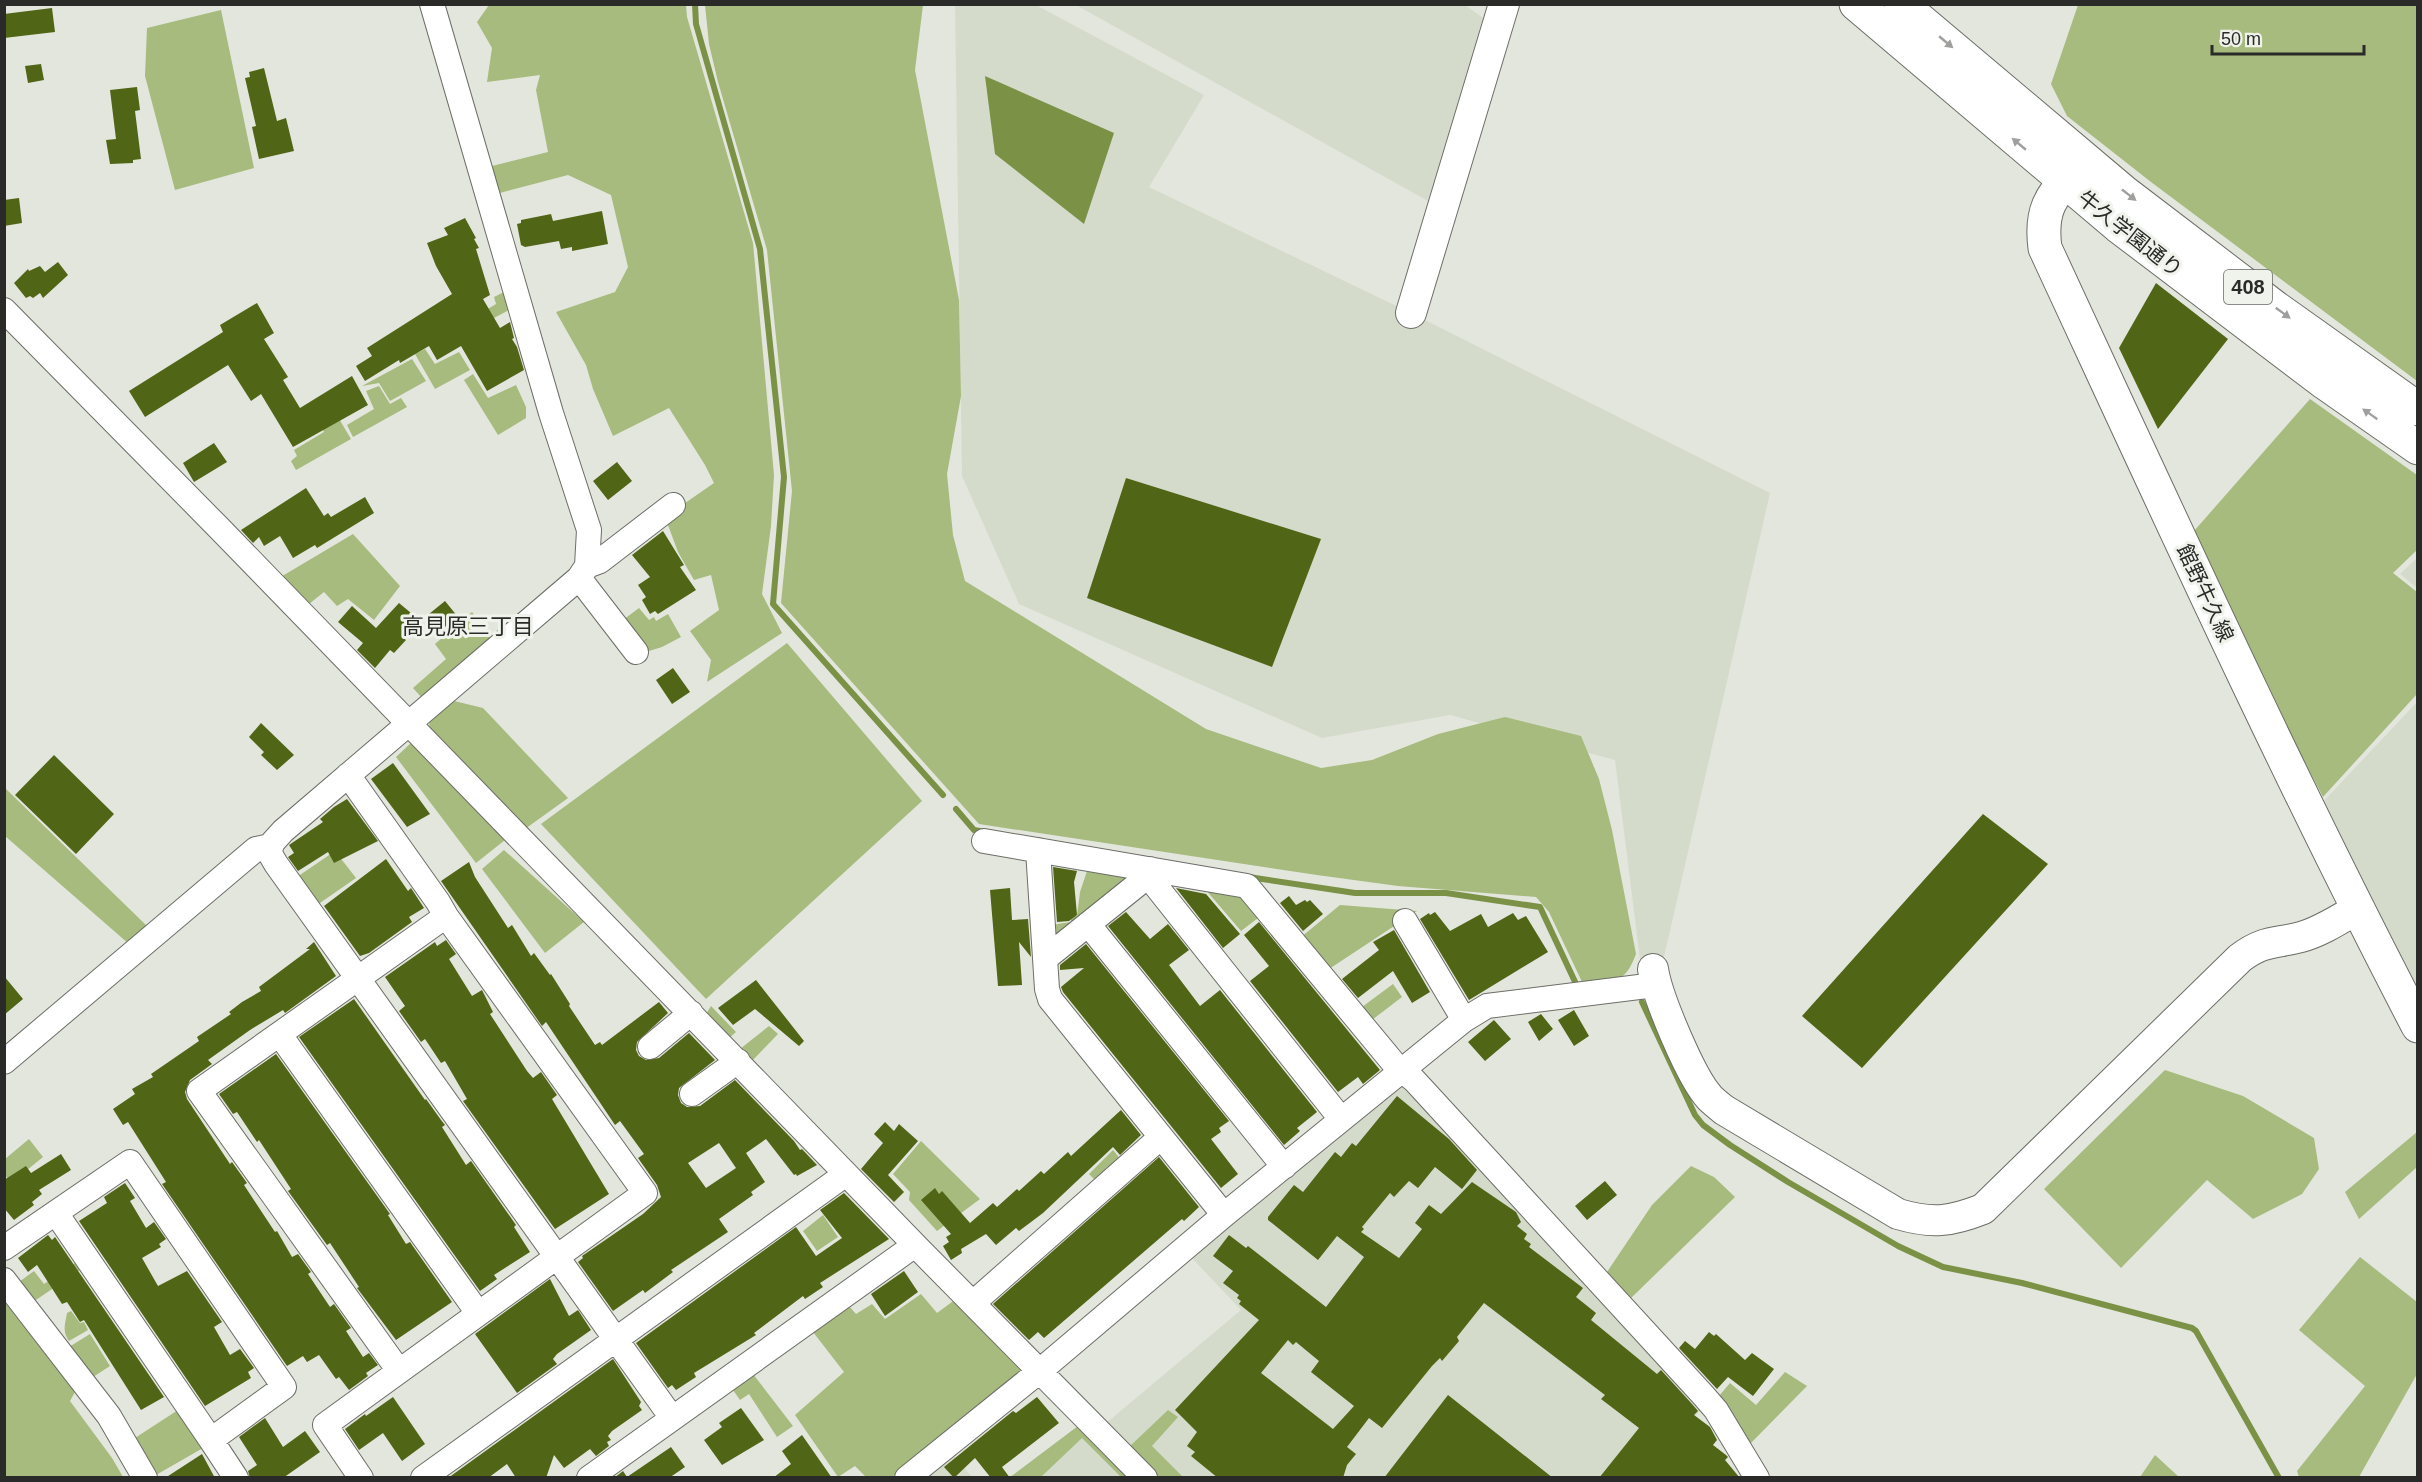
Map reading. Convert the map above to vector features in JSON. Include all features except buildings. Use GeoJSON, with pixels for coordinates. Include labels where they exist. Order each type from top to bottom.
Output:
{"type":"FeatureCollection","features":[{"type":"Feature","properties":{"kind":"main road","name":"牛久学園通り"},"geometry":{"type":"LineString","coordinates":[[1901,4],[2206,293],[2325,383],[2418,448]]}},
{"type":"Feature","properties":{"kind":"main road","name":"牛久学園通り"},"geometry":{"type":"LineString","coordinates":[[1863,7],[2074,170],[2276,308],[2418,409]]}},
{"type":"Feature","properties":{"kind":"main road","name":"館野牛久線"},"geometry":{"type":"LineString","coordinates":[[2074,170],[2044,213],[2045,248],[2178,534],[2357,909],[2418,1026]]}},
{"type":"Feature","properties":{"kind":"street"},"geometry":{"type":"LineString","coordinates":[[432,4],[551,413],[590,530],[583,572],[636,652]]}},
{"type":"Feature","properties":{"kind":"street"},"geometry":{"type":"LineString","coordinates":[[1411,313],[1504,4]]}},
{"type":"Feature","properties":{"kind":"street"},"geometry":{"type":"LineString","coordinates":[[4,310],[1145,1478]]}},
{"type":"Feature","properties":{"kind":"street"},"geometry":{"type":"LineString","coordinates":[[4,1062],[256,849],[270,846],[283,831],[583,572],[673,505]]}},
{"type":"Feature","properties":{"kind":"street"},"geometry":{"type":"LineString","coordinates":[[348,776],[645,1193],[325,1425],[361,1478]]}},
{"type":"Feature","properties":{"kind":"street"},"geometry":{"type":"LineString","coordinates":[[984,841],[1149,872],[1247,886],[1403,1072],[1422,1089],[1716,1410],[1757,1478]]}},
{"type":"Feature","properties":{"kind":"street"},"geometry":{"type":"LineString","coordinates":[[270,846],[270,857],[672,1418]]}},
{"type":"Feature","properties":{"kind":"street"},"geometry":{"type":"LineString","coordinates":[[1038,850],[1047,989],[1054,1006],[1224,1215]]}},
{"type":"Feature","properties":{"kind":"street"},"geometry":{"type":"LineString","coordinates":[[1046,958],[1149,872]]}},
{"type":"Feature","properties":{"kind":"street"},"geometry":{"type":"LineString","coordinates":[[1149,872],[1341,1119]]}},
{"type":"Feature","properties":{"kind":"street"},"geometry":{"type":"LineString","coordinates":[[907,1478],[1041,1370],[1341,1119],[1403,1072],[1464,1020],[1487,1006],[1654,977],[1699,1083],[1710,1098],[1724,1110],[1898,1214],[1921,1220],[1943,1222],[1983,1209],[2247,952],[2267,942],[2302,937],[2357,909]]}},
{"type":"Feature","properties":{"kind":"street"},"geometry":{"type":"LineString","coordinates":[[399,1371],[199,1091],[446,916]]}},
{"type":"Feature","properties":{"kind":"street"},"geometry":{"type":"LineString","coordinates":[[1405,921],[1464,1020]]}},
{"type":"Feature","properties":{"kind":"street"},"geometry":{"type":"LineString","coordinates":[[1088,924],[1284,1167]]}},
{"type":"Feature","properties":{"kind":"street"},"geometry":{"type":"LineString","coordinates":[[650,1047],[691,1013]]}},
{"type":"Feature","properties":{"kind":"street"},"geometry":{"type":"LineString","coordinates":[[280,1035],[478,1314]]}},
{"type":"Feature","properties":{"kind":"street"},"geometry":{"type":"LineString","coordinates":[[692,1094],[738,1061]]}},
{"type":"Feature","properties":{"kind":"street"},"geometry":{"type":"LineString","coordinates":[[973,1303],[1161,1137]]}},
{"type":"Feature","properties":{"kind":"street"},"geometry":{"type":"LineString","coordinates":[[4,1248],[130,1162],[284,1387],[211,1440]]}},
{"type":"Feature","properties":{"kind":"street"},"geometry":{"type":"LineString","coordinates":[[423,1478],[846,1174]]}},
{"type":"Feature","properties":{"kind":"street"},"geometry":{"type":"LineString","coordinates":[[56,1214],[236,1478]]}},
{"type":"Feature","properties":{"kind":"street"},"geometry":{"type":"LineString","coordinates":[[589,1478],[915,1245]]}},
{"type":"Feature","properties":{"kind":"street"},"geometry":{"type":"LineString","coordinates":[[4,1280],[109,1416],[145,1478]]}},
{"type":"Feature","properties":{"kind":"shaded area"},"geometry":{"type":"Polygon","coordinates":[[[489,5],[686,5],[687,17],[753,243],[774,475],[771,526],[762,594],[782,633],[707,682],[711,660],[690,631],[719,610],[711,575],[694,580],[678,552],[665,517],[714,483],[669,408],[613,436],[593,389],[586,365],[556,312],[615,292],[628,267],[611,195],[568,175],[496,194],[488,167],[548,152],[536,90],[540,75],[487,82],[492,48],[477,22],[489,5]]]}},
{"type":"Feature","properties":{"kind":"shaded area"},"geometry":{"type":"Polygon","coordinates":[[[705,5],[923,5],[915,70],[959,300],[961,396],[947,474],[953,535],[965,581],[1206,729],[1321,768],[1372,760],[1438,734],[1505,717],[1581,736],[1599,779],[1612,830],[1636,954],[1622,977],[1610,982],[1583,984],[1549,912],[1536,897],[1398,886],[979,824],[781,603],[792,491],[767,250],[718,82],[709,44],[705,5]]]}},
{"type":"Feature","properties":{"kind":"shaded area"},"geometry":{"type":"Polygon","coordinates":[[[955,5],[1036,5],[1204,95],[1149,187],[1411,313],[1770,493],[1664,957],[1640,959],[1615,760],[1450,715],[1322,738],[1019,604],[962,476],[955,5]]]}},
{"type":"Feature","properties":{"kind":"shaded area"},"geometry":{"type":"Polygon","coordinates":[[[1076,5],[1465,5],[1483,18],[1428,201],[1076,5]]]}},
{"type":"Feature","properties":{"kind":"shaded area"},"geometry":{"type":"Polygon","coordinates":[[[2078,5],[2417,5],[2417,381],[2151,182],[2067,116],[2051,84],[2078,5]]]}},
{"type":"Feature","properties":{"kind":"shaded area"},"geometry":{"type":"Polygon","coordinates":[[[221,10],[254,168],[175,190],[145,76],[147,28],[221,10]]]}},
{"type":"Feature","properties":{"kind":"shaded area"},"geometry":{"type":"Polygon","coordinates":[[[985,76],[1114,133],[1084,224],[995,154],[985,76]]]}},
{"type":"Feature","properties":{"kind":"shaded area"},"geometry":{"type":"Polygon","coordinates":[[[508,290],[513,308],[456,338],[452,331],[496,304],[494,297],[508,290]]]}},
{"type":"Feature","properties":{"kind":"shaded area"},"geometry":{"type":"Polygon","coordinates":[[[425,349],[435,364],[459,352],[470,370],[435,389],[415,354],[425,349]]]}},
{"type":"Feature","properties":{"kind":"shaded area"},"geometry":{"type":"Polygon","coordinates":[[[412,359],[426,381],[390,401],[379,383],[362,386],[412,359]]]}},
{"type":"Feature","properties":{"kind":"shaded area"},"geometry":{"type":"Polygon","coordinates":[[[473,374],[488,398],[516,385],[526,407],[526,418],[498,435],[464,380],[473,374]]]}},
{"type":"Feature","properties":{"kind":"shaded area"},"geometry":{"type":"Polygon","coordinates":[[[379,386],[390,404],[401,398],[407,407],[353,437],[347,425],[374,409],[366,391],[379,386]]]}},
{"type":"Feature","properties":{"kind":"shaded area"},"geometry":{"type":"Polygon","coordinates":[[[2310,399],[2417,475],[2417,550],[2393,573],[2417,592],[2417,694],[2323,797],[2187,539],[2310,399]]]}},
{"type":"Feature","properties":{"kind":"shaded area"},"geometry":{"type":"Polygon","coordinates":[[[332,407],[351,439],[296,470],[291,461],[297,456],[294,450],[324,432],[316,417],[332,407]]]}},
{"type":"Feature","properties":{"kind":"shaded area"},"geometry":{"type":"Polygon","coordinates":[[[353,534],[400,586],[374,620],[348,599],[337,606],[324,592],[304,608],[279,578],[353,534]]]}},
{"type":"Feature","properties":{"kind":"shaded area"},"geometry":{"type":"Polygon","coordinates":[[[2417,558],[2417,588],[2400,574],[2417,558]]]}},
{"type":"Feature","properties":{"kind":"shaded area"},"geometry":{"type":"Polygon","coordinates":[[[639,608],[649,620],[654,617],[656,621],[668,614],[681,637],[649,651],[644,648],[623,620],[639,608]]]}},
{"type":"Feature","properties":{"kind":"shaded area"},"geometry":{"type":"Polygon","coordinates":[[[472,612],[492,638],[423,699],[413,688],[446,659],[435,644],[472,612]]]}},
{"type":"Feature","properties":{"kind":"shaded area"},"geometry":{"type":"Polygon","coordinates":[[[787,643],[922,801],[706,999],[541,824],[787,643]]]}},
{"type":"Feature","properties":{"kind":"shaded area"},"geometry":{"type":"Polygon","coordinates":[[[450,700],[483,708],[568,798],[525,829],[429,728],[430,718],[450,700]]]}},
{"type":"Feature","properties":{"kind":"shaded area"},"geometry":{"type":"Polygon","coordinates":[[[2417,702],[2417,992],[2320,805],[2417,702]]]}},
{"type":"Feature","properties":{"kind":"shaded area"},"geometry":{"type":"Polygon","coordinates":[[[412,742],[505,840],[476,863],[396,757],[412,742]]]}},
{"type":"Feature","properties":{"kind":"shaded area"},"geometry":{"type":"Polygon","coordinates":[[[4,787],[148,927],[129,944],[5,836],[4,787]]]}},
{"type":"Feature","properties":{"kind":"shaded area"},"geometry":{"type":"Polygon","coordinates":[[[504,850],[584,922],[545,953],[482,869],[504,850]]]}},
{"type":"Feature","properties":{"kind":"shaded area"},"geometry":{"type":"Polygon","coordinates":[[[335,851],[356,878],[317,905],[297,877],[335,851]]]}},
{"type":"Feature","properties":{"kind":"shaded area"},"geometry":{"type":"Polygon","coordinates":[[[1088,868],[1126,875],[1126,883],[1062,936],[1050,930],[1051,925],[1071,922],[1071,916],[1077,916],[1080,892],[1088,868]]]}},
{"type":"Feature","properties":{"kind":"shaded area"},"geometry":{"type":"Polygon","coordinates":[[[1205,889],[1238,895],[1262,915],[1241,931],[1205,889]]]}},
{"type":"Feature","properties":{"kind":"shaded area"},"geometry":{"type":"Polygon","coordinates":[[[1340,905],[1417,911],[1326,971],[1300,938],[1340,905]]]}},
{"type":"Feature","properties":{"kind":"shaded area"},"geometry":{"type":"Polygon","coordinates":[[[1393,984],[1402,997],[1368,1023],[1358,1010],[1393,984]]]}},
{"type":"Feature","properties":{"kind":"shaded area"},"geometry":{"type":"Polygon","coordinates":[[[711,1006],[736,1032],[728,1039],[706,1014],[711,1006]]]}},
{"type":"Feature","properties":{"kind":"shaded area"},"geometry":{"type":"Polygon","coordinates":[[[769,1026],[778,1034],[751,1062],[740,1049],[769,1026]]]}},
{"type":"Feature","properties":{"kind":"shaded area"},"geometry":{"type":"Polygon","coordinates":[[[2165,1070],[2243,1096],[2314,1138],[2319,1169],[2302,1194],[2253,1219],[2207,1180],[2121,1268],[2044,1189],[2165,1070]]]}},
{"type":"Feature","properties":{"kind":"shaded area"},"geometry":{"type":"Polygon","coordinates":[[[1399,1083],[1411,1085],[1704,1406],[1641,1478],[1158,1477],[1105,1424],[1241,1310],[1191,1257],[1399,1083]]]}},
{"type":"Feature","properties":{"kind":"shaded area"},"geometry":{"type":"Polygon","coordinates":[[[2417,1132],[2417,1167],[2359,1219],[2345,1192],[2417,1132]]]}},
{"type":"Feature","properties":{"kind":"shaded area"},"geometry":{"type":"Polygon","coordinates":[[[29,1139],[43,1157],[11,1183],[5,1175],[5,1159],[29,1139]]]}},
{"type":"Feature","properties":{"kind":"shaded area"},"geometry":{"type":"Polygon","coordinates":[[[921,1141],[980,1199],[937,1231],[909,1200],[910,1192],[893,1174],[921,1141]]]}},
{"type":"Feature","properties":{"kind":"shaded area"},"geometry":{"type":"Polygon","coordinates":[[[1113,1150],[1122,1161],[1097,1182],[1089,1174],[1113,1150]]]}},
{"type":"Feature","properties":{"kind":"shaded area"},"geometry":{"type":"Polygon","coordinates":[[[1691,1166],[1714,1177],[1735,1197],[1629,1300],[1605,1275],[1652,1205],[1691,1166]]]}},
{"type":"Feature","properties":{"kind":"shaded area"},"geometry":{"type":"Polygon","coordinates":[[[823,1215],[838,1237],[817,1251],[803,1231],[823,1215]]]}},
{"type":"Feature","properties":{"kind":"shaded area"},"geometry":{"type":"Polygon","coordinates":[[[2360,1257],[2417,1302],[2417,1374],[2359,1477],[2299,1477],[2297,1471],[2365,1386],[2299,1330],[2360,1257]]]}},
{"type":"Feature","properties":{"kind":"shaded area"},"geometry":{"type":"Polygon","coordinates":[[[75,1263],[80,1270],[33,1302],[19,1282],[34,1271],[44,1284],[75,1263]]]}},
{"type":"Feature","properties":{"kind":"shaded area"},"geometry":{"type":"Polygon","coordinates":[[[921,1294],[937,1313],[956,1299],[1029,1372],[892,1477],[866,1477],[855,1466],[838,1477],[795,1415],[844,1372],[813,1332],[849,1306],[856,1314],[872,1304],[885,1319],[921,1294]]]}},
{"type":"Feature","properties":{"kind":"shaded area"},"geometry":{"type":"Polygon","coordinates":[[[4,1297],[76,1390],[70,1401],[112,1458],[123,1477],[5,1477],[4,1297]]]}},
{"type":"Feature","properties":{"kind":"shaded area"},"geometry":{"type":"Polygon","coordinates":[[[71,1311],[80,1323],[84,1322],[88,1330],[69,1341],[65,1328],[67,1313],[71,1311]]]}},
{"type":"Feature","properties":{"kind":"shaded area"},"geometry":{"type":"Polygon","coordinates":[[[90,1334],[110,1366],[93,1377],[69,1347],[90,1334]]]}},
{"type":"Feature","properties":{"kind":"shaded area"},"geometry":{"type":"Polygon","coordinates":[[[1785,1372],[1807,1386],[1750,1444],[1719,1396],[1730,1383],[1756,1405],[1785,1372]]]}},
{"type":"Feature","properties":{"kind":"shaded area"},"geometry":{"type":"Polygon","coordinates":[[[753,1374],[793,1426],[777,1437],[749,1394],[740,1400],[733,1390],[753,1374]]]}},
{"type":"Feature","properties":{"kind":"shaded area"},"geometry":{"type":"Polygon","coordinates":[[[178,1410],[203,1448],[156,1475],[135,1438],[178,1410]]]}},
{"type":"Feature","properties":{"kind":"shaded area"},"geometry":{"type":"Polygon","coordinates":[[[1168,1410],[1178,1417],[1152,1446],[1183,1477],[1158,1477],[1128,1448],[1168,1410]]]}},
{"type":"Feature","properties":{"kind":"shaded area"},"geometry":{"type":"Polygon","coordinates":[[[1078,1426],[1131,1478],[1009,1478],[1078,1426]]]}},
{"type":"Feature","properties":{"kind":"shaded area"},"geometry":{"type":"Polygon","coordinates":[[[1078,1426],[1131,1477],[1121,1477],[1082,1438],[1041,1477],[1009,1478],[1078,1426]]]}},
{"type":"Feature","properties":{"kind":"shaded area"},"geometry":{"type":"Polygon","coordinates":[[[952,1454],[972,1477],[923,1478],[952,1454]]]}},
{"type":"Feature","properties":{"kind":"shaded area"},"geometry":{"type":"Polygon","coordinates":[[[2155,1455],[2179,1477],[2140,1477],[2155,1455]]]}},
{"type":"Feature","properties":{"kind":"waterway"},"geometry":{"type":"LineString","coordinates":[[695,4],[696,24],[760,249],[784,477],[773,604],[943,795]]}},
{"type":"Feature","properties":{"kind":"waterway"},"geometry":{"type":"LineString","coordinates":[[956,809],[974,830],[985,832]]}},
{"type":"Feature","properties":{"kind":"waterway"},"geometry":{"type":"LineString","coordinates":[[1249,877],[1355,893],[1446,893],[1540,907],[1577,986]]}},
{"type":"Feature","properties":{"kind":"waterway"},"geometry":{"type":"LineString","coordinates":[[1642,1002],[1695,1115],[1703,1125],[1788,1182],[1898,1246],[1943,1267],[2022,1283],[2192,1328],[2196,1331],[2279,1478]]}},
{"type":"Feature","properties":{"kind":"district","name":"高見原三丁目"},"geometry":{"type":"Point","coordinates":[468,626]}}]}
